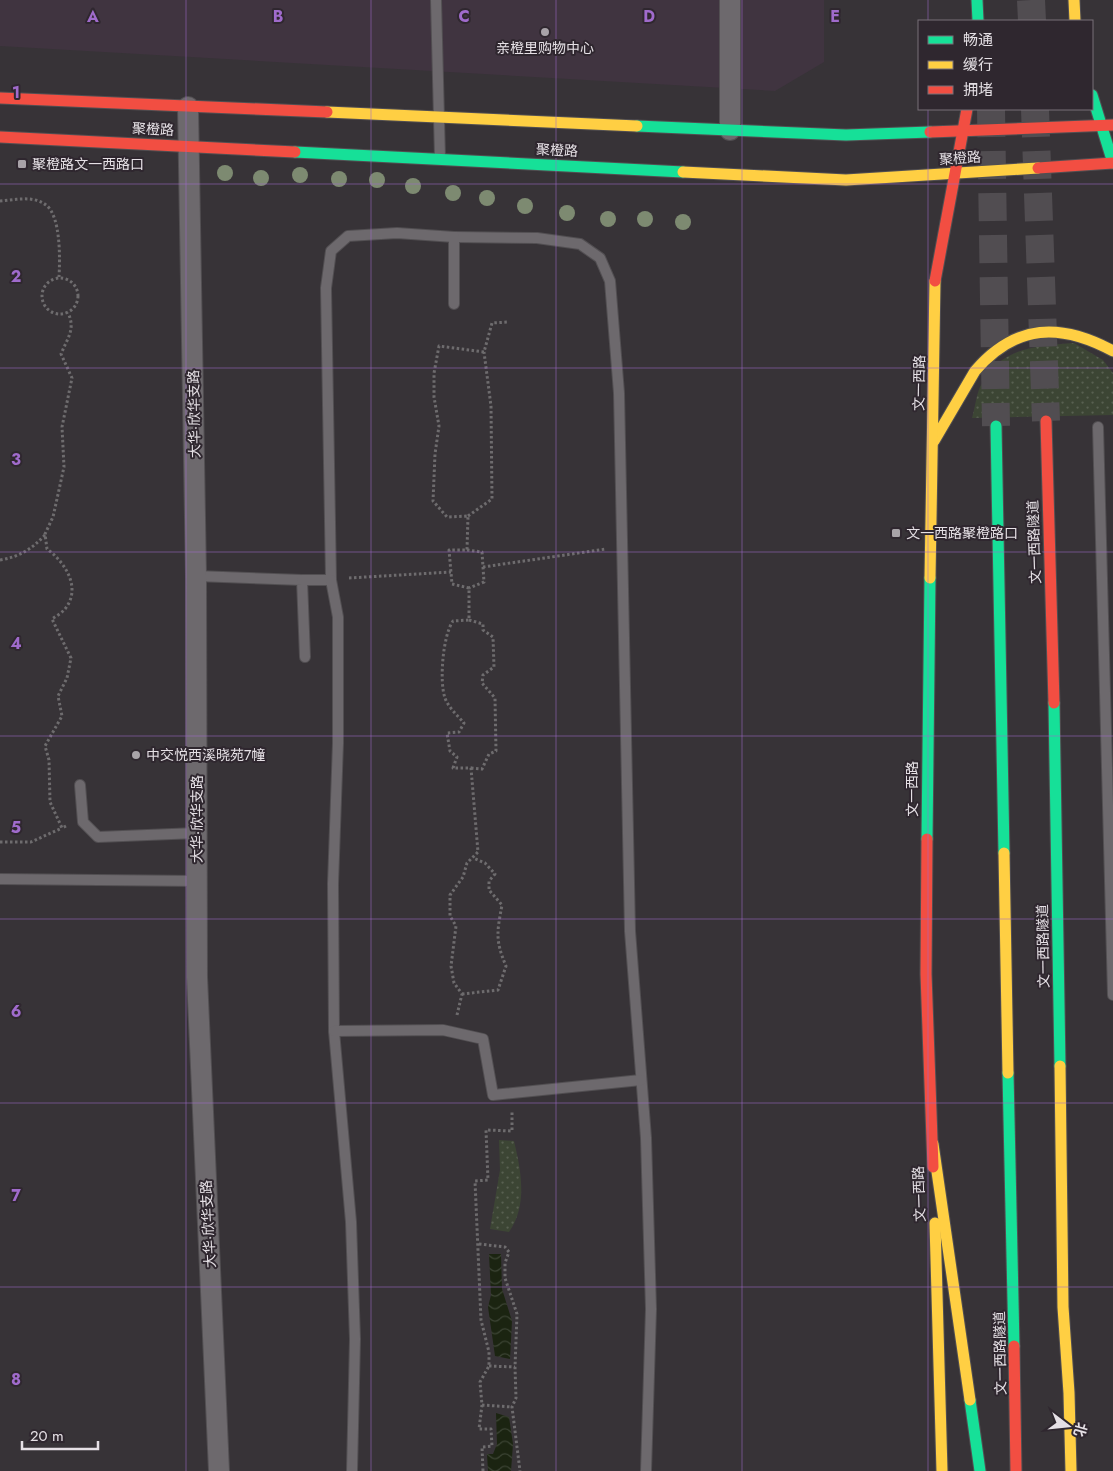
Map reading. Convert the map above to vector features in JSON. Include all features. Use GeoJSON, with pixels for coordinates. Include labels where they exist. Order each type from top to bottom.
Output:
{"type":"FeatureCollection","features":[{"type":"Feature","properties":{"kind":"main road"},"geometry":{"type":"LineString","coordinates":[[977,0],[978,20]]}},
{"type":"Feature","properties":{"kind":"main road"},"geometry":{"type":"LineString","coordinates":[[1074,0],[1075,20]]}},
{"type":"Feature","properties":{"kind":"main road"},"geometry":{"type":"LineString","coordinates":[[1093,97],[1107,125],[1113,163]]}},
{"type":"Feature","properties":{"kind":"main road","name":"聚橙路"},"geometry":{"type":"LineString","coordinates":[[0,98],[846,135],[1107,125]]}},
{"type":"Feature","properties":{"kind":"main road","name":"文一西路"},"geometry":{"type":"LineString","coordinates":[[942,1471],[933,1144],[926,974],[932,444],[936,282],[967,110]]}},
{"type":"Feature","properties":{"kind":"main road","name":"聚橙路"},"geometry":{"type":"LineString","coordinates":[[0,137],[189,145],[846,180],[1113,163]]}},
{"type":"Feature","properties":{"kind":"main road"},"geometry":{"type":"LineString","coordinates":[[932,444],[975,371],[990,355],[1009,343],[1032,334],[1066,332],[1092,339],[1113,351]]}},
{"type":"Feature","properties":{"kind":"main road","name":"文一西路隧道"},"geometry":{"type":"LineString","coordinates":[[1046,421],[1057,814],[1062,1307],[1069,1393],[1071,1471]]}},
{"type":"Feature","properties":{"kind":"main road","name":"文一西路隧道"},"geometry":{"type":"LineString","coordinates":[[996,426],[1016,1471]]}},
{"type":"Feature","properties":{"kind":"main road"},"geometry":{"type":"LineString","coordinates":[[933,1144],[980,1471]]}},
{"type":"Feature","properties":{"kind":"main road"},"geometry":{"type":"LineString","coordinates":[[1069,1393],[1083,1461]]}},
{"type":"Feature","properties":{"kind":"street"},"geometry":{"type":"LineString","coordinates":[[730,0],[730,130]]}},
{"type":"Feature","properties":{"kind":"street","name":"大华·欣华支路"},"geometry":{"type":"LineString","coordinates":[[188,106],[196,576],[197,976],[219,1471]]}},
{"type":"Feature","properties":{"kind":"lane"},"geometry":{"type":"LineString","coordinates":[[436,0],[440,159]]}},
{"type":"Feature","properties":{"kind":"lane"},"geometry":{"type":"LineString","coordinates":[[352,1471],[355,1339],[351,1222],[334,1031],[333,884],[338,743],[338,617],[331,580],[326,288],[331,250],[348,236],[397,233],[454,237],[537,238],[580,244],[600,258],[610,281],[619,393],[630,932],[646,1138],[651,1309],[646,1471]]}},
{"type":"Feature","properties":{"kind":"lane"},"geometry":{"type":"LineString","coordinates":[[454,237],[454,304]]}},
{"type":"Feature","properties":{"kind":"lane"},"geometry":{"type":"LineString","coordinates":[[1098,427],[1113,995]]}},
{"type":"Feature","properties":{"kind":"lane"},"geometry":{"type":"LineString","coordinates":[[196,576],[331,580]]}},
{"type":"Feature","properties":{"kind":"lane"},"geometry":{"type":"LineString","coordinates":[[302,580],[305,657]]}},
{"type":"Feature","properties":{"kind":"lane"},"geometry":{"type":"LineString","coordinates":[[80,785],[83,822],[98,837],[197,833]]}},
{"type":"Feature","properties":{"kind":"lane"},"geometry":{"type":"LineString","coordinates":[[0,879],[197,881]]}},
{"type":"Feature","properties":{"kind":"lane"},"geometry":{"type":"LineString","coordinates":[[334,1031],[452,1032],[483,1039],[493,1095],[641,1080]]}},
{"type":"Feature","properties":{"kind":"path"},"geometry":{"type":"LineString","coordinates":[[0,201],[26,198],[45,204],[51,210],[60,254],[59,277]]}},
{"type":"Feature","properties":{"kind":"path"},"geometry":{"type":"LineString","coordinates":[[59,277],[70,280],[77,289],[76,305],[68,313],[55,313],[49,310],[42,300],[44,288],[48,282],[59,277]]}},
{"type":"Feature","properties":{"kind":"path"},"geometry":{"type":"LineString","coordinates":[[0,560],[14,558],[35,546],[45,534],[53,517],[64,467],[62,427],[72,378],[61,354],[71,334],[72,320],[68,313]]}},
{"type":"Feature","properties":{"kind":"path"},"geometry":{"type":"LineString","coordinates":[[484,352],[439,346],[434,373],[434,397],[439,426],[435,454],[433,501],[447,517],[468,516],[492,499],[491,406],[484,352],[492,323],[508,322]]}},
{"type":"Feature","properties":{"kind":"path"},"geometry":{"type":"LineString","coordinates":[[467,550],[468,516]]}},
{"type":"Feature","properties":{"kind":"path"},"geometry":{"type":"LineString","coordinates":[[45,534],[47,549],[62,560],[70,576],[72,594],[65,610],[52,618],[71,658],[67,678],[58,696],[62,716],[45,746],[50,760],[50,802],[62,828]]}},
{"type":"Feature","properties":{"kind":"path"},"geometry":{"type":"LineString","coordinates":[[483,567],[572,555],[621,546]]}},
{"type":"Feature","properties":{"kind":"path"},"geometry":{"type":"LineString","coordinates":[[449,550],[467,550],[482,552],[484,582],[469,588],[452,584],[449,550]]}},
{"type":"Feature","properties":{"kind":"path"},"geometry":{"type":"LineString","coordinates":[[331,580],[451,572]]}},
{"type":"Feature","properties":{"kind":"path"},"geometry":{"type":"LineString","coordinates":[[469,588],[469,620]]}},
{"type":"Feature","properties":{"kind":"path"},"geometry":{"type":"LineString","coordinates":[[453,620],[469,620],[483,624],[483,630],[493,637],[494,667],[483,675],[482,683],[494,698],[496,751],[488,754],[482,769],[469,768],[453,768],[457,756],[450,750],[448,733],[459,732],[464,723],[445,697],[443,673],[444,646],[448,627],[453,620]]}},
{"type":"Feature","properties":{"kind":"path"},"geometry":{"type":"LineString","coordinates":[[462,994],[454,983],[451,966],[456,926],[450,916],[450,895],[463,877],[467,863],[478,852],[471,768],[469,768]]}},
{"type":"Feature","properties":{"kind":"path"},"geometry":{"type":"LineString","coordinates":[[0,842],[31,842],[62,828],[83,822]]}},
{"type":"Feature","properties":{"kind":"path"},"geometry":{"type":"LineString","coordinates":[[462,994],[498,990],[506,966],[497,946],[497,930],[502,905],[490,890],[489,881],[495,874],[485,863],[473,858]]}},
{"type":"Feature","properties":{"kind":"path"},"geometry":{"type":"LineString","coordinates":[[452,1032],[462,994]]}},
{"type":"Feature","properties":{"kind":"path"},"geometry":{"type":"LineString","coordinates":[[482,1471],[482,1447],[492,1446],[492,1429],[479,1429],[482,1405],[480,1382],[488,1366],[489,1352],[481,1320],[475,1181],[488,1180],[486,1130],[512,1131],[512,1093]]}},
{"type":"Feature","properties":{"kind":"path"},"geometry":{"type":"LineString","coordinates":[[479,1244],[505,1246],[509,1252],[505,1263],[505,1278],[518,1314],[515,1367],[516,1398],[512,1406],[520,1471]]}},
{"type":"Feature","properties":{"kind":"path"},"geometry":{"type":"LineString","coordinates":[[488,1366],[515,1367]]}},
{"type":"Feature","properties":{"kind":"path"},"geometry":{"type":"LineString","coordinates":[[482,1405],[512,1406]]}},
{"type":"Feature","properties":{"kind":"shaded area"},"geometry":{"type":"Polygon","coordinates":[[[0,0],[824,0],[824,62],[775,91],[0,46],[0,0]]]}},
{"type":"Feature","properties":{"kind":"shaded area"},"geometry":{"type":"Polygon","coordinates":[[[1074,343],[1103,360],[1113,373],[1113,415],[972,418],[980,387],[988,374],[1008,356],[1032,348],[1074,343]]]}},
{"type":"Feature","properties":{"kind":"shaded area"},"geometry":{"type":"Polygon","coordinates":[[[499,1140],[514,1141],[521,1175],[519,1210],[509,1232],[490,1229],[500,1170],[499,1140]]]}},
{"type":"Feature","properties":{"kind":"water"},"geometry":{"type":"Polygon","coordinates":[[[489,1254],[501,1254],[502,1289],[512,1321],[510,1359],[495,1356],[488,1307],[491,1295],[489,1254]]]}},
{"type":"Feature","properties":{"kind":"water"},"geometry":{"type":"Polygon","coordinates":[[[496,1413],[509,1417],[513,1444],[511,1471],[488,1471],[487,1454],[493,1454],[497,1444],[496,1413]]]}},
{"type":"Feature","properties":{"kind":"tunnel"},"geometry":{"type":"LineString","coordinates":[[1031,0],[1032,20]]}},
{"type":"Feature","properties":{"kind":"tunnel"},"geometry":{"type":"LineString","coordinates":[[991,110],[996,426]]}},
{"type":"Feature","properties":{"kind":"tunnel"},"geometry":{"type":"LineString","coordinates":[[1035,110],[1046,421]]}},
{"type":"Feature","properties":{"kind":"traffic: fast"},"geometry":{"type":"LineString","coordinates":[[977,0],[978,20]]}},
{"type":"Feature","properties":{"kind":"traffic: fast"},"geometry":{"type":"LineString","coordinates":[[1093,98],[1113,163]]}},
{"type":"Feature","properties":{"kind":"traffic: fast"},"geometry":{"type":"LineString","coordinates":[[637,126],[846,135],[930,132]]}},
{"type":"Feature","properties":{"kind":"traffic: fast"},"geometry":{"type":"LineString","coordinates":[[295,152],[683,172]]}},
{"type":"Feature","properties":{"kind":"traffic: fast"},"geometry":{"type":"LineString","coordinates":[[996,426],[1004,853]]}},
{"type":"Feature","properties":{"kind":"traffic: fast"},"geometry":{"type":"LineString","coordinates":[[927,839],[930,578]]}},
{"type":"Feature","properties":{"kind":"traffic: fast"},"geometry":{"type":"LineString","coordinates":[[1054,703],[1060,1066]]}},
{"type":"Feature","properties":{"kind":"traffic: fast"},"geometry":{"type":"LineString","coordinates":[[1008,1073],[1014,1346]]}},
{"type":"Feature","properties":{"kind":"traffic: fast"},"geometry":{"type":"LineString","coordinates":[[970,1400],[980,1471]]}},
{"type":"Feature","properties":{"kind":"traffic: slow"},"geometry":{"type":"LineString","coordinates":[[1074,0],[1075,20]]}},
{"type":"Feature","properties":{"kind":"traffic: slow"},"geometry":{"type":"LineString","coordinates":[[327,112],[637,126]]}},
{"type":"Feature","properties":{"kind":"traffic: slow"},"geometry":{"type":"LineString","coordinates":[[683,172],[846,180],[1038,168]]}},
{"type":"Feature","properties":{"kind":"traffic: slow"},"geometry":{"type":"LineString","coordinates":[[930,578],[935,281]]}},
{"type":"Feature","properties":{"kind":"traffic: slow"},"geometry":{"type":"LineString","coordinates":[[934,441],[975,371],[991,355],[1007,344],[1023,336],[1040,332],[1057,332],[1094,342],[1113,351]]}},
{"type":"Feature","properties":{"kind":"traffic: slow"},"geometry":{"type":"LineString","coordinates":[[1004,853],[1008,1073]]}},
{"type":"Feature","properties":{"kind":"traffic: slow"},"geometry":{"type":"LineString","coordinates":[[1060,1066],[1063,1307],[1069,1393],[1071,1471]]}},
{"type":"Feature","properties":{"kind":"traffic: slow"},"geometry":{"type":"LineString","coordinates":[[933,1144],[970,1400]]}},
{"type":"Feature","properties":{"kind":"traffic: slow"},"geometry":{"type":"LineString","coordinates":[[935,1223],[942,1471]]}},
{"type":"Feature","properties":{"kind":"traffic: jam"},"geometry":{"type":"LineString","coordinates":[[0,98],[327,112]]}},
{"type":"Feature","properties":{"kind":"traffic: jam"},"geometry":{"type":"LineString","coordinates":[[935,281],[967,110]]}},
{"type":"Feature","properties":{"kind":"traffic: jam"},"geometry":{"type":"LineString","coordinates":[[930,132],[1113,125]]}},
{"type":"Feature","properties":{"kind":"traffic: jam"},"geometry":{"type":"LineString","coordinates":[[0,137],[295,152]]}},
{"type":"Feature","properties":{"kind":"traffic: jam"},"geometry":{"type":"LineString","coordinates":[[1038,168],[1113,163]]}},
{"type":"Feature","properties":{"kind":"traffic: jam"},"geometry":{"type":"LineString","coordinates":[[1046,421],[1054,703]]}},
{"type":"Feature","properties":{"kind":"traffic: jam"},"geometry":{"type":"LineString","coordinates":[[927,839],[926,974],[933,1167]]}},
{"type":"Feature","properties":{"kind":"traffic: jam"},"geometry":{"type":"LineString","coordinates":[[1014,1346],[1016,1471]]}},
{"type":"Feature","properties":{"kind":"place","name":"亲橙里购物中心"},"geometry":{"type":"Point","coordinates":[545,32]}},
{"type":"Feature","properties":{"kind":"place","name":"聚橙路文一西路口"},"geometry":{"type":"Point","coordinates":[22,164]}},
{"type":"Feature","properties":{"kind":"place","name":"文一西路聚橙路口"},"geometry":{"type":"Point","coordinates":[896,533]}},
{"type":"Feature","properties":{"kind":"place","name":"中交悦西溪晓苑7幢"},"geometry":{"type":"Point","coordinates":[136,755]}}]}
